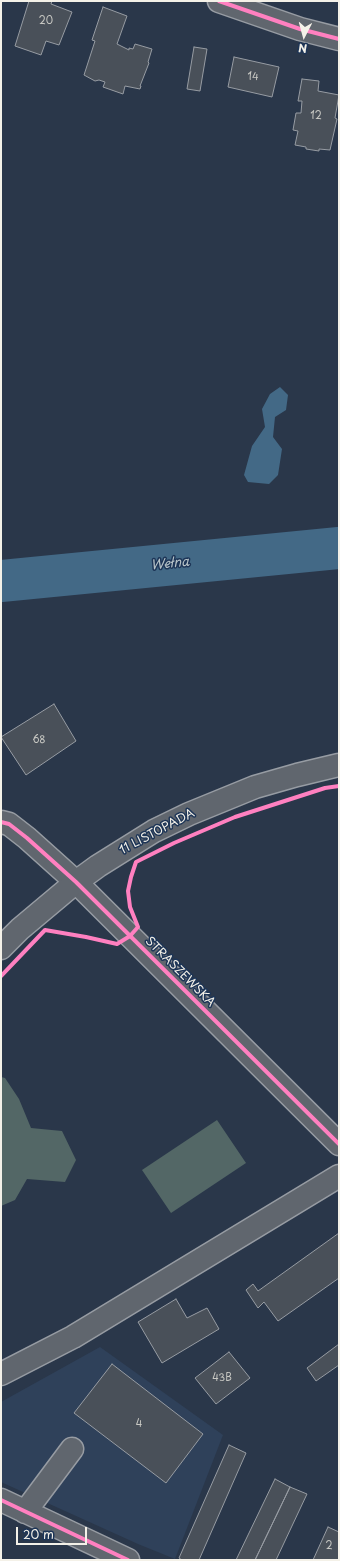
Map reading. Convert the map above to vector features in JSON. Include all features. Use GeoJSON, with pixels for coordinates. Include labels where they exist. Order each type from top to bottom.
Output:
{"type":"FeatureCollection","features":[{"type":"Feature","properties":{"kind":"street"},"geometry":{"type":"LineString","coordinates":[[219,1],[300,29],[339,39]]}},
{"type":"Feature","properties":{"kind":"street","name":"11 LISTOPADA"},"geometry":{"type":"LineString","coordinates":[[1,948],[20,928],[76,882],[127,847],[154,831],[189,814],[254,787],[339,765]]}},
{"type":"Feature","properties":{"kind":"street","name":"STRASZEWSKA"},"geometry":{"type":"LineString","coordinates":[[1,822],[9,824],[76,882],[339,1144]]}},
{"type":"Feature","properties":{"kind":"street"},"geometry":{"type":"LineString","coordinates":[[1,1374],[73,1337],[339,1176]]}},
{"type":"Feature","properties":{"kind":"street"},"geometry":{"type":"LineString","coordinates":[[25,1512],[72,1449]]}},
{"type":"Feature","properties":{"kind":"street"},"geometry":{"type":"LineString","coordinates":[[1,1500],[128,1560]]}},
{"type":"Feature","properties":{"kind":"shaded area"},"geometry":{"type":"Polygon","coordinates":[[[280,387],[288,395],[286,410],[275,417],[273,437],[282,449],[278,475],[269,484],[248,482],[244,475],[252,446],[265,427],[262,409],[270,394],[280,387]]]}},
{"type":"Feature","properties":{"kind":"shaded area"},"geometry":{"type":"Polygon","coordinates":[[[1,1077],[5,1078],[19,1099],[31,1128],[62,1131],[76,1160],[65,1182],[27,1179],[15,1200],[1,1206],[1,1077]]]}},
{"type":"Feature","properties":{"kind":"shaded area"},"geometry":{"type":"Polygon","coordinates":[[[217,1120],[246,1163],[171,1213],[142,1170],[217,1120]]]}},
{"type":"Feature","properties":{"kind":"shaded area"},"geometry":{"type":"Polygon","coordinates":[[[100,1347],[223,1435],[175,1559],[138,1544],[1,1482],[1,1402],[100,1347]]]}},
{"type":"Feature","properties":{"kind":"building"},"geometry":{"type":"Polygon","coordinates":[[[29,1],[52,1],[51,4],[72,12],[59,45],[46,41],[41,55],[15,46],[29,1]]]}},
{"type":"Feature","properties":{"kind":"building"},"geometry":{"type":"Polygon","coordinates":[[[103,7],[127,16],[117,44],[129,50],[129,48],[133,49],[135,44],[152,49],[140,89],[125,86],[123,94],[103,87],[105,82],[99,80],[95,81],[84,75],[95,41],[92,40],[103,7]]]}},
{"type":"Feature","properties":{"kind":"building"},"geometry":{"type":"Polygon","coordinates":[[[194,47],[207,49],[200,91],[187,89],[194,47]]]}},
{"type":"Feature","properties":{"kind":"building"},"geometry":{"type":"Polygon","coordinates":[[[234,57],[279,67],[272,97],[228,87],[234,57]]]}},
{"type":"Feature","properties":{"kind":"building"},"geometry":{"type":"Polygon","coordinates":[[[302,79],[319,81],[318,91],[339,95],[335,118],[337,119],[330,150],[319,149],[319,151],[306,149],[306,147],[295,145],[298,131],[293,130],[296,113],[301,113],[302,101],[298,101],[302,79]]]}},
{"type":"Feature","properties":{"kind":"building"},"geometry":{"type":"Polygon","coordinates":[[[54,704],[76,741],[26,775],[1,737],[54,704]]]}},
{"type":"Feature","properties":{"kind":"building"},"geometry":{"type":"Polygon","coordinates":[[[339,1233],[339,1278],[278,1321],[264,1302],[258,1308],[246,1290],[253,1284],[258,1291],[339,1233]]]}},
{"type":"Feature","properties":{"kind":"building"},"geometry":{"type":"Polygon","coordinates":[[[176,1299],[187,1318],[207,1308],[219,1329],[162,1363],[138,1322],[176,1299]]]}},
{"type":"Feature","properties":{"kind":"building"},"geometry":{"type":"Polygon","coordinates":[[[339,1344],[339,1365],[316,1381],[307,1368],[339,1344]]]}},
{"type":"Feature","properties":{"kind":"building"},"geometry":{"type":"Polygon","coordinates":[[[229,1352],[250,1378],[216,1404],[195,1378],[229,1352]]]}},
{"type":"Feature","properties":{"kind":"building"},"geometry":{"type":"Polygon","coordinates":[[[112,1364],[203,1434],[166,1483],[74,1413],[112,1364]]]}},
{"type":"Feature","properties":{"kind":"building"},"geometry":{"type":"Polygon","coordinates":[[[229,1445],[246,1453],[199,1560],[182,1560],[179,1558],[229,1445]]]}},
{"type":"Feature","properties":{"kind":"building"},"geometry":{"type":"Polygon","coordinates":[[[275,1479],[290,1487],[255,1560],[236,1560],[275,1479]]]}},
{"type":"Feature","properties":{"kind":"building"},"geometry":{"type":"Polygon","coordinates":[[[290,1487],[307,1494],[276,1560],[255,1560],[290,1487]]]}},
{"type":"Feature","properties":{"kind":"building"},"geometry":{"type":"Polygon","coordinates":[[[328,1527],[339,1532],[339,1560],[313,1560],[328,1527]]]}},
{"type":"Feature","properties":{"kind":"waterway","name":"Wełna"},"geometry":{"type":"LineString","coordinates":[[1,581],[339,548]]}},
{"type":"Feature","properties":{"kind":"cycle path"},"geometry":{"type":"LineString","coordinates":[[219,1],[300,29],[339,39]]}},
{"type":"Feature","properties":{"kind":"cycle path"},"geometry":{"type":"LineString","coordinates":[[1,976],[45,930],[117,944],[130,936],[138,927],[130,907],[128,891],[136,862],[174,843],[235,817],[325,788],[339,786]]}},
{"type":"Feature","properties":{"kind":"cycle path"},"geometry":{"type":"LineString","coordinates":[[1,822],[9,824],[27,838],[76,882],[339,1144]]}},
{"type":"Feature","properties":{"kind":"cycle path"},"geometry":{"type":"LineString","coordinates":[[1,1500],[128,1560]]}}]}
